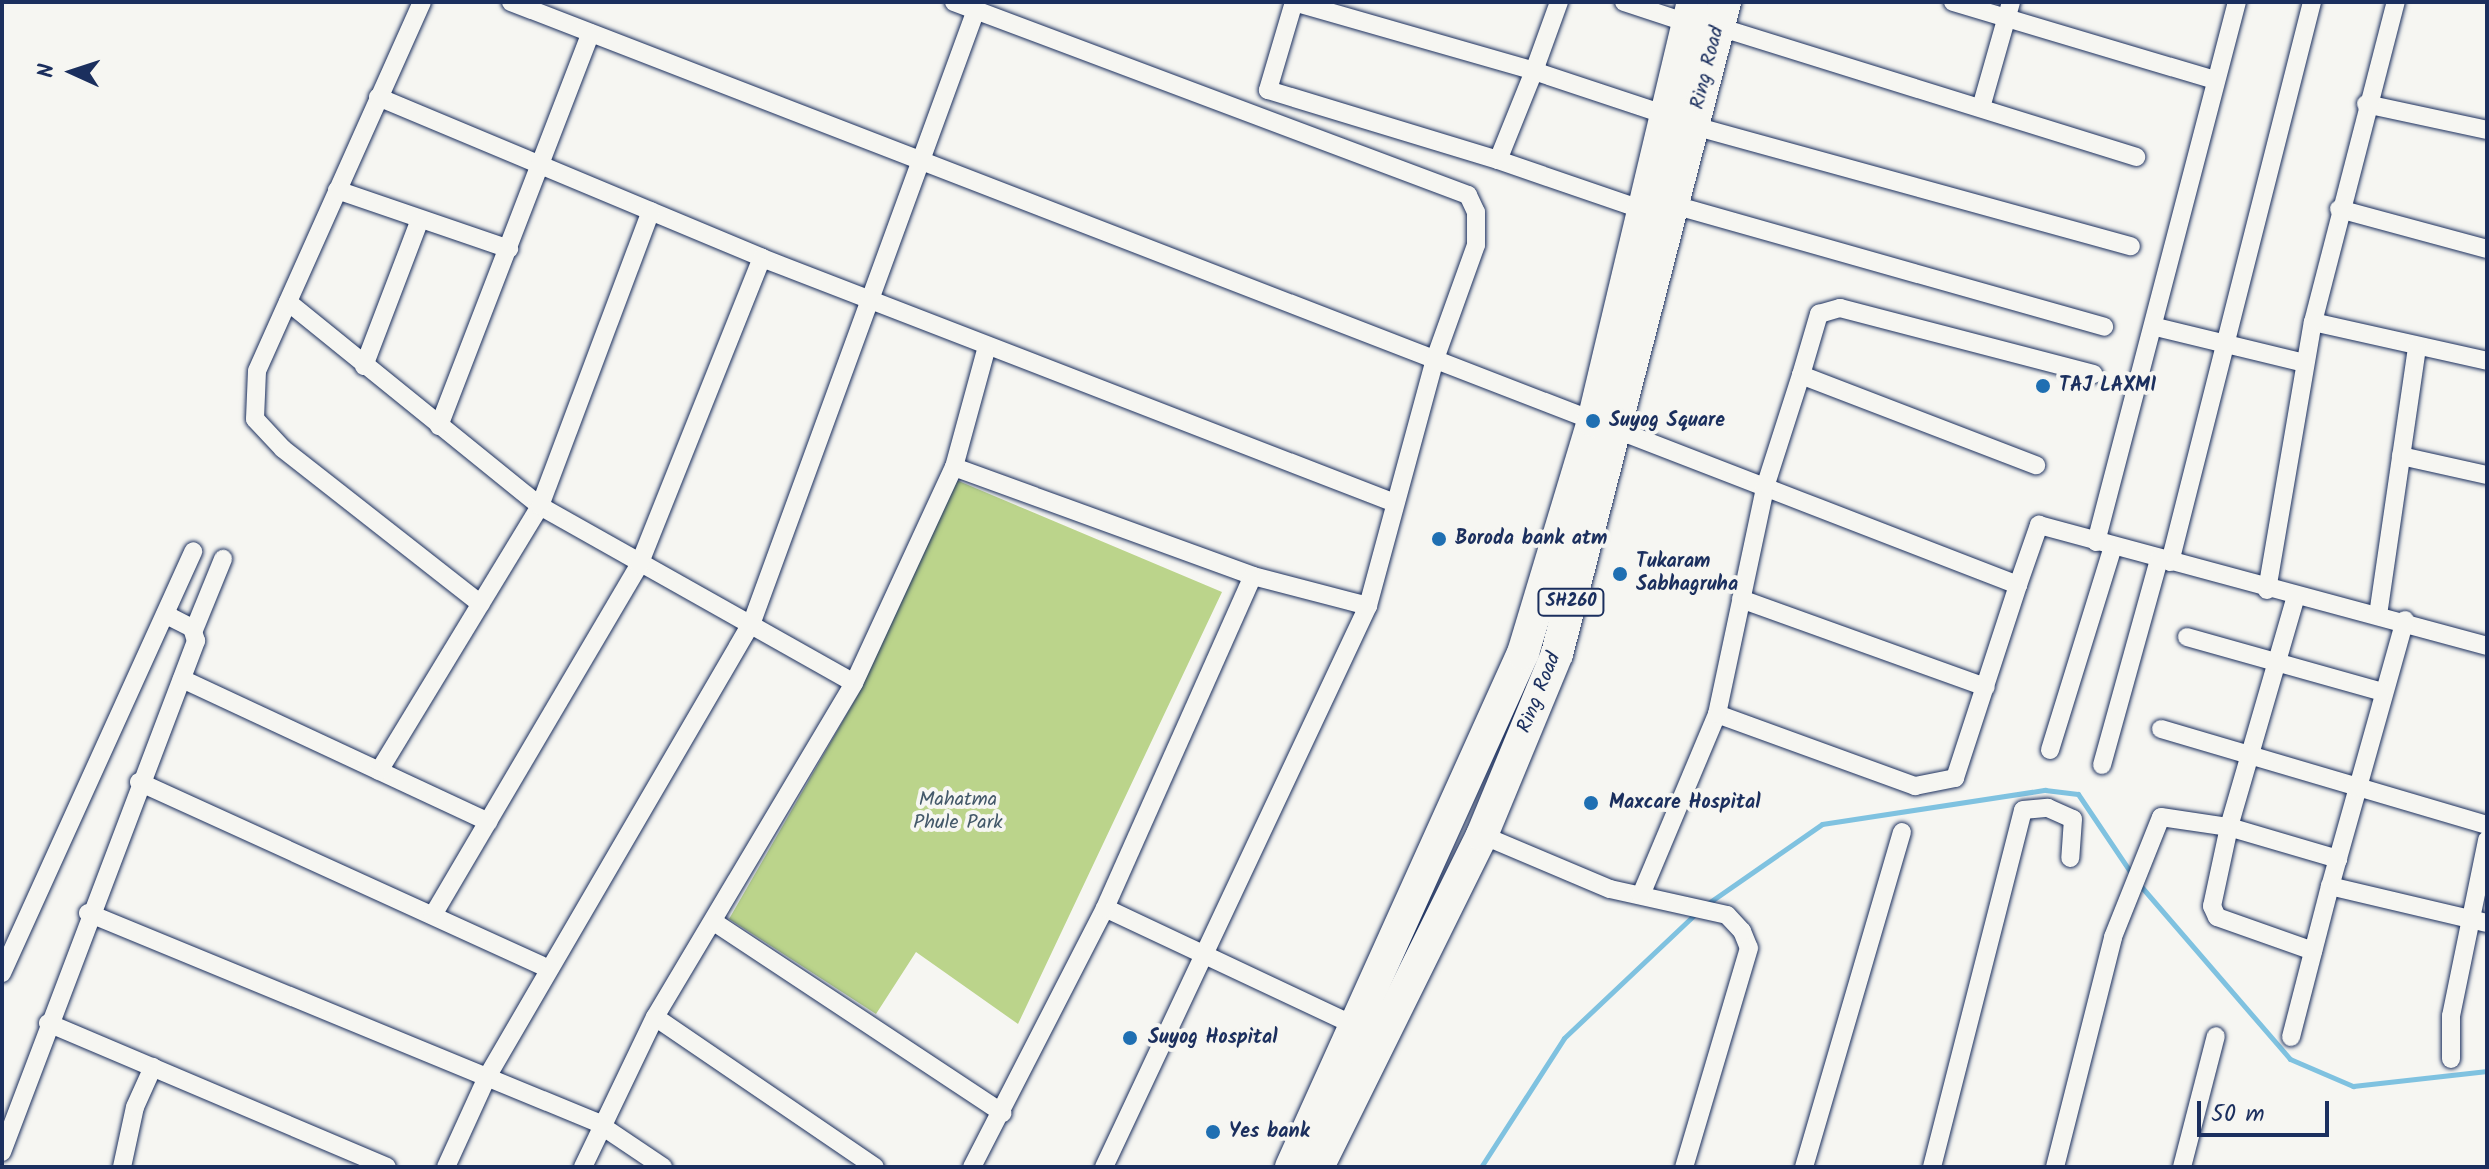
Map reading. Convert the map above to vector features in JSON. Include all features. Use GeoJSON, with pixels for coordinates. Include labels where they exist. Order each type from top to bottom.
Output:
{"type":"FeatureCollection","features":[{"type":"Feature","properties":{"kind":"highway","name":"Ring Road"},"geometry":{"type":"LineString","coordinates":[[1318,1167],[1482,835],[1557,654],[1606,424],[1706,14]]}},
{"type":"Feature","properties":{"kind":"highway","name":"Ring Road"},"geometry":{"type":"LineString","coordinates":[[1291,1167],[1354,1025],[1455,816],[1523,653],[1606,424]]}},
{"type":"Feature","properties":{"kind":"street"},"geometry":{"type":"LineString","coordinates":[[422,2],[257,371],[255,419],[283,449],[481,604]]}},
{"type":"Feature","properties":{"kind":"street"},"geometry":{"type":"LineString","coordinates":[[511,2],[1766,484],[2018,585]]}},
{"type":"Feature","properties":{"kind":"street"},"geometry":{"type":"LineString","coordinates":[[954,2],[1468,195],[1476,245],[1435,359],[1368,606],[1104,1167]]}},
{"type":"Feature","properties":{"kind":"street"},"geometry":{"type":"LineString","coordinates":[[1258,116],[1294,2],[1534,71],[1680,120],[2131,246]]}},
{"type":"Feature","properties":{"kind":"street"},"geometry":{"type":"LineString","coordinates":[[1498,160],[1559,2]]}},
{"type":"Feature","properties":{"kind":"street"},"geometry":{"type":"LineString","coordinates":[[1624,2],[1706,14],[2136,157]]}},
{"type":"Feature","properties":{"kind":"street"},"geometry":{"type":"LineString","coordinates":[[1953,2],[2009,10],[2214,80]]}},
{"type":"Feature","properties":{"kind":"street"},"geometry":{"type":"LineString","coordinates":[[2050,750],[2104,544],[2214,80],[2237,2]]}},
{"type":"Feature","properties":{"kind":"street"},"geometry":{"type":"LineString","coordinates":[[2102,765],[2165,561],[2226,344],[2312,2]]}},
{"type":"Feature","properties":{"kind":"street"},"geometry":{"type":"LineString","coordinates":[[2267,590],[2313,322],[2366,104],[2396,2]]}},
{"type":"Feature","properties":{"kind":"street"},"geometry":{"type":"LineString","coordinates":[[446,1167],[487,1077],[548,968],[752,622],[976,10]]}},
{"type":"Feature","properties":{"kind":"street"},"geometry":{"type":"LineString","coordinates":[[1982,104],[2009,10]]}},
{"type":"Feature","properties":{"kind":"street"},"geometry":{"type":"LineString","coordinates":[[439,426],[591,33]]}},
{"type":"Feature","properties":{"kind":"street"},"geometry":{"type":"LineString","coordinates":[[1268,90],[1659,207],[2104,327]]}},
{"type":"Feature","properties":{"kind":"street"},"geometry":{"type":"LineString","coordinates":[[378,97],[762,258],[1395,503]]}},
{"type":"Feature","properties":{"kind":"street"},"geometry":{"type":"LineString","coordinates":[[2366,104],[2487,130]]}},
{"type":"Feature","properties":{"kind":"street"},"geometry":{"type":"LineString","coordinates":[[337,190],[509,249]]}},
{"type":"Feature","properties":{"kind":"street"},"geometry":{"type":"LineString","coordinates":[[2339,209],[2487,249]]}},
{"type":"Feature","properties":{"kind":"street"},"geometry":{"type":"LineString","coordinates":[[379,771],[540,506],[651,211]]}},
{"type":"Feature","properties":{"kind":"street"},"geometry":{"type":"LineString","coordinates":[[364,366],[420,219]]}},
{"type":"Feature","properties":{"kind":"street"},"geometry":{"type":"LineString","coordinates":[[433,915],[639,565],[762,258]]}},
{"type":"Feature","properties":{"kind":"street"},"geometry":{"type":"LineString","coordinates":[[288,302],[540,506],[639,565],[752,622],[854,683]]}},
{"type":"Feature","properties":{"kind":"street"},"geometry":{"type":"LineString","coordinates":[[1641,895],[1717,714],[1766,484],[1819,314],[1840,308],[2094,374]]}},
{"type":"Feature","properties":{"kind":"street"},"geometry":{"type":"LineString","coordinates":[[2313,322],[2417,348],[2487,361]]}},
{"type":"Feature","properties":{"kind":"street"},"geometry":{"type":"LineString","coordinates":[[2156,327],[2305,363]]}},
{"type":"Feature","properties":{"kind":"street"},"geometry":{"type":"LineString","coordinates":[[583,1167],[655,1017],[854,683],[954,467],[987,346]]}},
{"type":"Feature","properties":{"kind":"street"},"geometry":{"type":"LineString","coordinates":[[2378,615],[2417,348]]}},
{"type":"Feature","properties":{"kind":"street"},"geometry":{"type":"LineString","coordinates":[[1801,375],[2036,465]]}},
{"type":"Feature","properties":{"kind":"street"},"geometry":{"type":"LineString","coordinates":[[2401,456],[2487,475]]}},
{"type":"Feature","properties":{"kind":"street"},"geometry":{"type":"LineString","coordinates":[[954,467],[1253,576],[1368,606]]}},
{"type":"Feature","properties":{"kind":"street"},"geometry":{"type":"LineString","coordinates":[[1717,714],[1915,786],[1955,778],[2039,525],[2267,590],[2405,620],[2487,646]]}},
{"type":"Feature","properties":{"kind":"street"},"geometry":{"type":"LineString","coordinates":[[2,973],[193,551]]}},
{"type":"Feature","properties":{"kind":"street"},"geometry":{"type":"LineString","coordinates":[[2,1152],[88,913],[182,679],[194,630],[223,559]]}},
{"type":"Feature","properties":{"kind":"street"},"geometry":{"type":"LineString","coordinates":[[972,1167],[1003,1113],[1105,908],[1253,576]]}},
{"type":"Feature","properties":{"kind":"street"},"geometry":{"type":"LineString","coordinates":[[2296,596],[2248,750],[2212,906],[2217,917],[2313,951]]}},
{"type":"Feature","properties":{"kind":"street"},"geometry":{"type":"LineString","coordinates":[[1741,599],[1986,687]]}},
{"type":"Feature","properties":{"kind":"street"},"geometry":{"type":"LineString","coordinates":[[165,614],[194,630]]}},
{"type":"Feature","properties":{"kind":"street"},"geometry":{"type":"LineString","coordinates":[[2291,1037],[2405,620]]}},
{"type":"Feature","properties":{"kind":"street"},"geometry":{"type":"LineString","coordinates":[[2187,637],[2383,692]]}},
{"type":"Feature","properties":{"kind":"street"},"geometry":{"type":"LineString","coordinates":[[182,679],[488,822]]}},
{"type":"Feature","properties":{"kind":"street"},"geometry":{"type":"LineString","coordinates":[[2161,729],[2248,750],[2487,825]]}},
{"type":"Feature","properties":{"kind":"street"},"geometry":{"type":"LineString","coordinates":[[139,782],[548,968]]}},
{"type":"Feature","properties":{"kind":"street"},"geometry":{"type":"LineString","coordinates":[[1932,1167],[2023,810],[2048,808],[2073,819],[2070,858]]}},
{"type":"Feature","properties":{"kind":"street"},"geometry":{"type":"LineString","coordinates":[[2055,1167],[2129,896],[2161,817],[2229,827],[2338,859]]}},
{"type":"Feature","properties":{"kind":"street"},"geometry":{"type":"LineString","coordinates":[[1804,1167],[1902,832]]}},
{"type":"Feature","properties":{"kind":"street"},"geometry":{"type":"LineString","coordinates":[[1482,835],[1641,895],[1727,915],[1749,948],[1684,1167]]}},
{"type":"Feature","properties":{"kind":"street"},"geometry":{"type":"LineString","coordinates":[[2451,1059],[2451,1016],[2479,921],[2487,840]]}},
{"type":"Feature","properties":{"kind":"street"},"geometry":{"type":"LineString","coordinates":[[2330,886],[2479,921]]}},
{"type":"Feature","properties":{"kind":"street"},"geometry":{"type":"LineString","coordinates":[[1105,908],[1354,1025]]}},
{"type":"Feature","properties":{"kind":"street"},"geometry":{"type":"LineString","coordinates":[[88,913],[603,1127],[663,1167]]}},
{"type":"Feature","properties":{"kind":"street"},"geometry":{"type":"LineString","coordinates":[[714,922],[1003,1113]]}},
{"type":"Feature","properties":{"kind":"street"},"geometry":{"type":"LineString","coordinates":[[655,1017],[875,1167]]}},
{"type":"Feature","properties":{"kind":"street"},"geometry":{"type":"LineString","coordinates":[[48,1023],[387,1167]]}},
{"type":"Feature","properties":{"kind":"street"},"geometry":{"type":"LineString","coordinates":[[2182,1167],[2216,1036]]}},
{"type":"Feature","properties":{"kind":"street"},"geometry":{"type":"LineString","coordinates":[[122,1167],[135,1107],[153,1067]]}},
{"type":"Feature","properties":{"kind":"green space","name":"Mahatma Phule Park"},"geometry":{"type":"Polygon","coordinates":[[[954,479],[1222,592],[1018,1024],[916,952],[876,1014],[729,919],[859,693],[954,479]]]}},
{"type":"Feature","properties":{"kind":"waterway"},"geometry":{"type":"LineString","coordinates":[[1707,904],[1822,824],[2045,790],[2078,794],[2133,876]]}},
{"type":"Feature","properties":{"kind":"waterway"},"geometry":{"type":"LineString","coordinates":[[2139,884],[2290,1059],[2353,1086],[2487,1071]]}},
{"type":"Feature","properties":{"kind":"waterway"},"geometry":{"type":"LineString","coordinates":[[1481,1167],[1564,1038],[1696,913]]}},
{"type":"Feature","properties":{"kind":"place","name":"TAJ LAXMI"},"geometry":{"type":"Point","coordinates":[2043,386]}},
{"type":"Feature","properties":{"kind":"place","name":"Suyog Square"},"geometry":{"type":"Point","coordinates":[1593,421]}},
{"type":"Feature","properties":{"kind":"place","name":"Boroda bank atm"},"geometry":{"type":"Point","coordinates":[1439,539]}},
{"type":"Feature","properties":{"kind":"place","name":"Tukaram Sabhagruha"},"geometry":{"type":"Point","coordinates":[1620,574]}},
{"type":"Feature","properties":{"kind":"place","name":"Maxcare Hospital"},"geometry":{"type":"Point","coordinates":[1591,803]}},
{"type":"Feature","properties":{"kind":"place","name":"Suyog Hospital"},"geometry":{"type":"Point","coordinates":[1130,1038]}},
{"type":"Feature","properties":{"kind":"place","name":"Yes bank"},"geometry":{"type":"Point","coordinates":[1213,1132]}}]}
